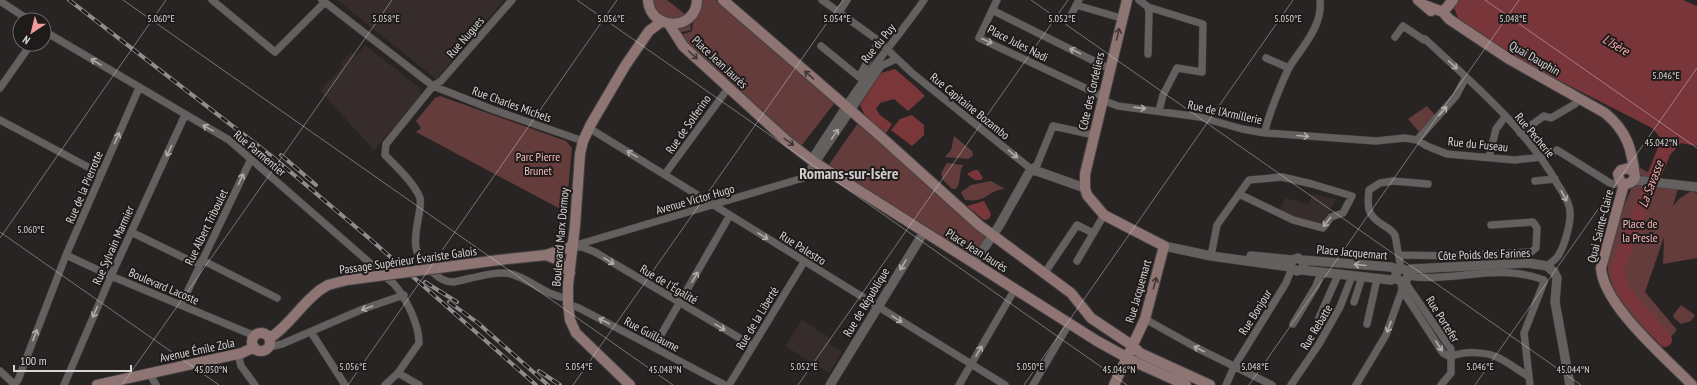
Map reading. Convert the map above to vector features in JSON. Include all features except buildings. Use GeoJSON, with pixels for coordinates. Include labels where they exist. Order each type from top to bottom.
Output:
{"type":"FeatureCollection","features":[{"type":"Feature","properties":{"kind":"main road"},"geometry":{"type":"LineString","coordinates":[[648,0],[652,14]]}},
{"type":"Feature","properties":{"kind":"main road"},"geometry":{"type":"LineString","coordinates":[[665,23],[675,25],[688,20],[696,9],[697,0]]}},
{"type":"Feature","properties":{"kind":"main road","name":"Place Jean Jaurès"},"geometry":{"type":"LineString","coordinates":[[723,0],[851,107],[993,235],[1071,293],[1091,318],[1133,346],[1140,353],[1210,385]]}},
{"type":"Feature","properties":{"kind":"main road","name":"Côte des Cordeliers"},"geometry":{"type":"LineString","coordinates":[[1085,188],[1085,174],[1126,0]]}},
{"type":"Feature","properties":{"kind":"main road","name":"Quai Dauphin"},"geometry":{"type":"LineString","coordinates":[[1418,0],[1427,6],[1446,14],[1508,59],[1605,113],[1616,122],[1625,134],[1629,149]]}},
{"type":"Feature","properties":{"kind":"main road"},"geometry":{"type":"LineString","coordinates":[[1446,14],[1453,0]]}},
{"type":"Feature","properties":{"kind":"main road","name":"Place Jean Jaurès"},"geometry":{"type":"LineString","coordinates":[[652,14],[665,23],[683,46],[787,141],[817,163],[1069,324],[1127,358],[1186,385]]}},
{"type":"Feature","properties":{"kind":"main road","name":"Boulevard Marx Dormoy"},"geometry":{"type":"LineString","coordinates":[[630,385],[583,342],[576,333],[570,320],[568,301],[580,154],[583,141],[625,66],[649,31],[652,14]]}},
{"type":"Feature","properties":{"kind":"main road","name":"Boulevard Marx Dormoy"},"geometry":{"type":"LineString","coordinates":[[649,31],[665,23]]}},
{"type":"Feature","properties":{"kind":"main road"},"geometry":{"type":"LineString","coordinates":[[1629,149],[1634,176],[1630,183],[1622,182],[1618,174],[1623,168],[1629,149]]}},
{"type":"Feature","properties":{"kind":"main road"},"geometry":{"type":"LineString","coordinates":[[1623,168],[1629,168],[1634,176]]}},
{"type":"Feature","properties":{"kind":"main road","name":"Quai Sainte-Claire"},"geometry":{"type":"LineString","coordinates":[[1622,182],[1601,268],[1604,281],[1624,316],[1691,385]]}},
{"type":"Feature","properties":{"kind":"main road"},"geometry":{"type":"LineString","coordinates":[[1085,188],[1090,200],[1104,215],[1164,246]]}},
{"type":"Feature","properties":{"kind":"main road","name":"Passage Supérieur Évariste Galois"},"geometry":{"type":"LineString","coordinates":[[269,342],[306,302],[328,285],[347,280],[546,255],[573,246]]}},
{"type":"Feature","properties":{"kind":"main road","name":"Rue Jacquemart"},"geometry":{"type":"LineString","coordinates":[[1114,385],[1145,319],[1164,246]]}},
{"type":"Feature","properties":{"kind":"main road"},"geometry":{"type":"LineString","coordinates":[[546,255],[558,260],[570,273]]}},
{"type":"Feature","properties":{"kind":"main road"},"geometry":{"type":"LineString","coordinates":[[261,333],[267,335],[269,342],[263,351],[256,349],[252,341],[255,336],[261,333]]}},
{"type":"Feature","properties":{"kind":"main road","name":"Avenue Émile Zola"},"geometry":{"type":"LineString","coordinates":[[97,385],[238,354],[246,352],[254,347]]}},
{"type":"Feature","properties":{"kind":"street"},"geometry":{"type":"LineString","coordinates":[[212,0],[275,52],[323,1]]}},
{"type":"Feature","properties":{"kind":"street","name":"Rue Nugues"},"geometry":{"type":"LineString","coordinates":[[512,0],[441,82],[433,86],[386,144],[385,155],[417,192],[420,201],[414,237],[415,249],[421,262],[437,277],[446,282],[454,282],[504,272],[512,274],[568,301]]}},
{"type":"Feature","properties":{"kind":"street","name":"Rue Capitaine Bozambo"},"geometry":{"type":"LineString","coordinates":[[822,0],[879,41],[894,56],[1031,169]]}},
{"type":"Feature","properties":{"kind":"street"},"geometry":{"type":"LineString","coordinates":[[839,12],[847,0]]}},
{"type":"Feature","properties":{"kind":"street","name":"Rue du Puy"},"geometry":{"type":"LineString","coordinates":[[851,107],[873,66],[892,44],[924,0]]}},
{"type":"Feature","properties":{"kind":"street"},"geometry":{"type":"LineString","coordinates":[[992,10],[997,0]]}},
{"type":"Feature","properties":{"kind":"street"},"geometry":{"type":"LineString","coordinates":[[1139,0],[1148,7],[1203,24],[1202,72],[1177,68],[1164,95],[1159,111]]}},
{"type":"Feature","properties":{"kind":"street"},"geometry":{"type":"LineString","coordinates":[[1265,131],[1289,68],[1313,31],[1319,17],[1320,0]]}},
{"type":"Feature","properties":{"kind":"street"},"geometry":{"type":"LineString","coordinates":[[0,1],[17,12]]}},
{"type":"Feature","properties":{"kind":"street","name":"Rue Charles Michels"},"geometry":{"type":"LineString","coordinates":[[323,1],[433,86],[494,110],[583,141]]}},
{"type":"Feature","properties":{"kind":"street"},"geometry":{"type":"LineString","coordinates":[[1070,17],[1077,3],[1121,18]]}},
{"type":"Feature","properties":{"kind":"street"},"geometry":{"type":"LineString","coordinates":[[1148,7],[1150,13],[1148,54]]}},
{"type":"Feature","properties":{"kind":"street","name":"Place Jules Nadi"},"geometry":{"type":"LineString","coordinates":[[1102,100],[1100,95],[979,38],[992,10],[1110,69]]}},
{"type":"Feature","properties":{"kind":"street","name":"Rue Pecherie"},"geometry":{"type":"LineString","coordinates":[[1396,37],[1403,26],[1424,39],[1466,77],[1541,157],[1570,207],[1570,220],[1564,244],[1558,256],[1547,266]]}},
{"type":"Feature","properties":{"kind":"street","name":"Rue Parmentier"},"geometry":{"type":"LineString","coordinates":[[52,36],[229,140],[378,268],[404,295],[419,338],[419,343],[398,373]]}},
{"type":"Feature","properties":{"kind":"street"},"geometry":{"type":"LineString","coordinates":[[821,46],[859,77],[879,41]]}},
{"type":"Feature","properties":{"kind":"street"},"geometry":{"type":"LineString","coordinates":[[0,88],[25,52]]}},
{"type":"Feature","properties":{"kind":"street"},"geometry":{"type":"LineString","coordinates":[[817,163],[851,107],[880,66],[894,56]]}},
{"type":"Feature","properties":{"kind":"street"},"geometry":{"type":"LineString","coordinates":[[1266,58],[1289,68]]}},
{"type":"Feature","properties":{"kind":"street"},"geometry":{"type":"LineString","coordinates":[[1417,140],[1456,96],[1466,77]]}},
{"type":"Feature","properties":{"kind":"street","name":"Rue de Solferino"},"geometry":{"type":"LineString","coordinates":[[665,174],[729,87]]}},
{"type":"Feature","properties":{"kind":"street","name":"Rue de la Pierrotte"},"geometry":{"type":"LineString","coordinates":[[15,384],[18,380],[66,255],[139,88]]}},
{"type":"Feature","properties":{"kind":"street"},"geometry":{"type":"LineString","coordinates":[[1520,133],[1544,116],[1550,118],[1575,104],[1580,99]]}},
{"type":"Feature","properties":{"kind":"street","name":"Rue de l'Armillerie"},"geometry":{"type":"LineString","coordinates":[[1102,100],[1118,106],[1200,116],[1242,129],[1368,140]]}},
{"type":"Feature","properties":{"kind":"street","name":"Rue Sylvain Marmier"},"geometry":{"type":"LineString","coordinates":[[64,385],[111,276],[185,115]]}},
{"type":"Feature","properties":{"kind":"street"},"geometry":{"type":"LineString","coordinates":[[1489,157],[1496,129],[1505,117]]}},
{"type":"Feature","properties":{"kind":"street"},"geometry":{"type":"LineString","coordinates":[[0,120],[101,174]]}},
{"type":"Feature","properties":{"kind":"street"},"geometry":{"type":"LineString","coordinates":[[974,263],[999,226],[1031,169],[1037,165],[1053,126],[1094,135]]}},
{"type":"Feature","properties":{"kind":"street","name":"Rue Palestro"},"geometry":{"type":"LineString","coordinates":[[590,128],[715,204],[804,262],[1005,385]]}},
{"type":"Feature","properties":{"kind":"street","name":"Rue du Fuseau"},"geometry":{"type":"LineString","coordinates":[[1368,140],[1376,141],[1406,138],[1417,140],[1427,146],[1447,154],[1515,160],[1541,157],[1556,150],[1610,183],[1615,184],[1622,182]]}},
{"type":"Feature","properties":{"kind":"street","name":"Rue Albert Triboulet"},"geometry":{"type":"LineString","coordinates":[[181,305],[200,262],[251,159]]}},
{"type":"Feature","properties":{"kind":"street","name":"Avenue Victor Hugo"},"geometry":{"type":"LineString","coordinates":[[573,246],[803,178],[817,163]]}},
{"type":"Feature","properties":{"kind":"street"},"geometry":{"type":"LineString","coordinates":[[1031,169],[1085,188]]}},
{"type":"Feature","properties":{"kind":"street"},"geometry":{"type":"LineString","coordinates":[[1634,176],[1646,182],[1697,186]]}},
{"type":"Feature","properties":{"kind":"street"},"geometry":{"type":"LineString","coordinates":[[1211,256],[1217,225],[1239,194],[1249,180],[1282,177],[1352,196],[1343,213],[1331,217],[1323,228],[1293,220],[1239,194]]}},
{"type":"Feature","properties":{"kind":"street"},"geometry":{"type":"LineString","coordinates":[[1534,180],[1555,179]]}},
{"type":"Feature","properties":{"kind":"street"},"geometry":{"type":"LineString","coordinates":[[1356,385],[1386,335],[1403,278],[1395,235],[1393,231],[1371,215],[1368,206],[1369,190],[1380,183],[1393,181],[1428,184]]}},
{"type":"Feature","properties":{"kind":"street"},"geometry":{"type":"LineString","coordinates":[[654,347],[730,215]]}},
{"type":"Feature","properties":{"kind":"street"},"geometry":{"type":"LineString","coordinates":[[1077,261],[1104,215]]}},
{"type":"Feature","properties":{"kind":"street"},"geometry":{"type":"LineString","coordinates":[[1399,254],[1457,256],[1531,252],[1536,248],[1537,228],[1533,222],[1491,225]]}},
{"type":"Feature","properties":{"kind":"street"},"geometry":{"type":"LineString","coordinates":[[1044,274],[1077,225],[1094,233]]}},
{"type":"Feature","properties":{"kind":"street"},"geometry":{"type":"LineString","coordinates":[[131,232],[277,298]]}},
{"type":"Feature","properties":{"kind":"street","name":"Rue de République"},"geometry":{"type":"LineString","coordinates":[[834,384],[877,307],[924,232]]}},
{"type":"Feature","properties":{"kind":"street","name":"Rue de l'Égalité"},"geometry":{"type":"LineString","coordinates":[[573,246],[582,247],[595,252],[753,346]]}},
{"type":"Feature","properties":{"kind":"street","name":"Place Jacquemart"},"geometry":{"type":"LineString","coordinates":[[1164,246],[1211,256],[1218,252],[1292,265],[1298,258],[1302,265],[1321,273],[1391,280],[1403,278]]}},
{"type":"Feature","properties":{"kind":"street","name":"Boulevard Lacoste"},"geometry":{"type":"LineString","coordinates":[[66,255],[111,276],[255,336]]}},
{"type":"Feature","properties":{"kind":"street","name":"Rue de la Liberté"},"geometry":{"type":"LineString","coordinates":[[729,385],[804,262]]}},
{"type":"Feature","properties":{"kind":"street","name":"Côte Poids des Farines"},"geometry":{"type":"LineString","coordinates":[[1403,278],[1412,269],[1528,263],[1547,266]]}},
{"type":"Feature","properties":{"kind":"street","name":"Rue Bonjour"},"geometry":{"type":"LineString","coordinates":[[1226,385],[1234,367],[1286,283],[1292,265]]}},
{"type":"Feature","properties":{"kind":"street","name":"Place Jacquemart"},"geometry":{"type":"LineString","coordinates":[[1302,265],[1391,267],[1403,278]]}},
{"type":"Feature","properties":{"kind":"street"},"geometry":{"type":"LineString","coordinates":[[1547,266],[1554,272],[1557,278],[1555,302],[1570,385]]}},
{"type":"Feature","properties":{"kind":"street"},"geometry":{"type":"LineString","coordinates":[[1403,278],[1422,278],[1507,271],[1544,280],[1524,333],[1530,385]]}},
{"type":"Feature","properties":{"kind":"street"},"geometry":{"type":"LineString","coordinates":[[1293,324],[1316,286],[1321,273]]}},
{"type":"Feature","properties":{"kind":"street"},"geometry":{"type":"LineString","coordinates":[[1318,320],[1338,275]]}},
{"type":"Feature","properties":{"kind":"street","name":"Rue Rebatte"},"geometry":{"type":"LineString","coordinates":[[1291,385],[1319,344],[1340,307],[1352,276]]}},
{"type":"Feature","properties":{"kind":"street"},"geometry":{"type":"LineString","coordinates":[[1354,302],[1362,277]]}},
{"type":"Feature","properties":{"kind":"street","name":"Rue Portefer"},"geometry":{"type":"LineString","coordinates":[[1403,278],[1443,354],[1450,357]]}},
{"type":"Feature","properties":{"kind":"street"},"geometry":{"type":"LineString","coordinates":[[1367,324],[1377,279]]}},
{"type":"Feature","properties":{"kind":"street"},"geometry":{"type":"LineString","coordinates":[[959,385],[1015,289]]}},
{"type":"Feature","properties":{"kind":"street"},"geometry":{"type":"LineString","coordinates":[[269,342],[282,344],[363,309],[404,295]]}},
{"type":"Feature","properties":{"kind":"street","name":"Rue Guillaume"},"geometry":{"type":"LineString","coordinates":[[568,301],[725,385]]}},
{"type":"Feature","properties":{"kind":"street"},"geometry":{"type":"LineString","coordinates":[[1145,319],[1234,367],[1272,385]]}},
{"type":"Feature","properties":{"kind":"street"},"geometry":{"type":"LineString","coordinates":[[1033,385],[1069,324]]}},
{"type":"Feature","properties":{"kind":"street"},"geometry":{"type":"LineString","coordinates":[[311,332],[345,385]]}},
{"type":"Feature","properties":{"kind":"street"},"geometry":{"type":"LineString","coordinates":[[1441,385],[1451,373],[1450,357],[1460,353],[1479,353],[1497,357],[1528,376]]}},
{"type":"Feature","properties":{"kind":"street"},"geometry":{"type":"LineString","coordinates":[[238,354],[243,370],[255,385]]}},
{"type":"Feature","properties":{"kind":"street"},"geometry":{"type":"LineString","coordinates":[[0,371],[15,384]]}},
{"type":"Feature","properties":{"kind":"street"},"geometry":{"type":"LineString","coordinates":[[385,385],[398,373],[419,385]]}},
{"type":"Feature","properties":{"kind":"street"},"geometry":{"type":"LineString","coordinates":[[150,374],[156,385]]}},
{"type":"Feature","properties":{"kind":"shaded area"},"geometry":{"type":"Polygon","coordinates":[[[337,0],[504,0],[436,79],[337,0]]]}},
{"type":"Feature","properties":{"kind":"shaded area"},"geometry":{"type":"Polygon","coordinates":[[[365,45],[420,88],[421,96],[374,150],[320,91],[343,66],[341,64],[351,52],[356,56],[365,45]]]}},
{"type":"Feature","properties":{"kind":"shaded area"},"geometry":{"type":"Polygon","coordinates":[[[895,69],[925,96],[908,111],[894,99],[880,103],[876,109],[880,115],[892,124],[885,135],[866,118],[860,105],[881,73],[895,69]]]}},
{"type":"Feature","properties":{"kind":"shaded area"},"geometry":{"type":"Polygon","coordinates":[[[912,115],[924,125],[924,135],[912,146],[891,130],[900,119],[912,115]]]}},
{"type":"Feature","properties":{"kind":"shaded area"},"geometry":{"type":"Polygon","coordinates":[[[1312,194],[1336,199],[1322,225],[1295,217],[1279,210],[1286,198],[1309,205],[1312,194]]]}},
{"type":"Feature","properties":{"kind":"shaded area"},"geometry":{"type":"Polygon","coordinates":[[[984,201],[991,214],[989,219],[984,220],[967,206],[984,201]]]}},
{"type":"Feature","properties":{"kind":"shaded area"},"geometry":{"type":"Polygon","coordinates":[[[802,320],[832,339],[829,344],[842,352],[829,373],[785,346],[802,320]]]}},
{"type":"Feature","properties":{"kind":"green space"},"geometry":{"type":"Polygon","coordinates":[[[653,0],[667,0],[685,14],[674,19],[664,17],[657,10],[653,0]]]}},
{"type":"Feature","properties":{"kind":"green space"},"geometry":{"type":"Polygon","coordinates":[[[702,0],[715,0],[724,4],[836,101],[802,145],[794,143],[679,36],[692,31],[693,22],[702,0]]]}},
{"type":"Feature","properties":{"kind":"green space"},"geometry":{"type":"Polygon","coordinates":[[[690,23],[691,30],[677,33],[676,29],[690,23]]]}},
{"type":"Feature","properties":{"kind":"green space","name":"Parc Pierre Brunet"},"geometry":{"type":"Polygon","coordinates":[[[440,96],[566,141],[572,148],[566,212],[416,132],[421,128],[416,121],[435,98],[440,96]]]}},
{"type":"Feature","properties":{"kind":"green space"},"geometry":{"type":"Polygon","coordinates":[[[1427,106],[1435,115],[1419,132],[1408,119],[1427,106]]]}},
{"type":"Feature","properties":{"kind":"green space"},"geometry":{"type":"Polygon","coordinates":[[[858,123],[987,235],[972,259],[828,166],[858,123]]]}},
{"type":"Feature","properties":{"kind":"green space"},"geometry":{"type":"Polygon","coordinates":[[[954,136],[972,151],[973,156],[968,159],[945,157],[951,150],[954,136]]]}},
{"type":"Feature","properties":{"kind":"green space"},"geometry":{"type":"Polygon","coordinates":[[[947,163],[963,165],[956,189],[952,189],[943,180],[941,173],[947,163]]]}},
{"type":"Feature","properties":{"kind":"green space","name":"Place de la Presle"},"geometry":{"type":"Polygon","coordinates":[[[1640,168],[1678,188],[1673,206],[1679,199],[1691,191],[1697,193],[1697,258],[1663,264],[1664,237],[1645,292],[1677,330],[1663,346],[1636,322],[1614,291],[1609,277],[1607,264],[1618,220],[1640,168]]]}},
{"type":"Feature","properties":{"kind":"green space"},"geometry":{"type":"Polygon","coordinates":[[[991,181],[1005,189],[994,192],[979,200],[965,200],[961,192],[971,185],[991,181]]]}},
{"type":"Feature","properties":{"kind":"green space"},"geometry":{"type":"Polygon","coordinates":[[[1681,305],[1695,315],[1691,321],[1681,324],[1674,318],[1673,315],[1681,305]]]}},
{"type":"Feature","properties":{"kind":"water","name":"L'Isère"},"geometry":{"type":"Polygon","coordinates":[[[1444,0],[1683,0],[1697,6],[1697,146],[1681,143],[1671,144],[1659,136],[1652,128],[1523,62],[1458,18],[1455,10],[1444,0]]]}},
{"type":"Feature","properties":{"kind":"water"},"geometry":{"type":"Polygon","coordinates":[[[978,170],[983,178],[981,180],[975,180],[968,175],[968,173],[978,170]]]}},
{"type":"Feature","properties":{"kind":"waterway","name":"La Savasse"},"geometry":{"type":"LineString","coordinates":[[1665,340],[1622,289],[1617,270],[1664,151],[1697,116]]}},
{"type":"Feature","properties":{"kind":"railway"},"geometry":{"type":"LineString","coordinates":[[69,0],[274,158],[370,239],[536,385]]}},
{"type":"Feature","properties":{"kind":"railway"},"geometry":{"type":"LineString","coordinates":[[281,155],[316,185]]}},
{"type":"Feature","properties":{"kind":"railway"},"geometry":{"type":"LineString","coordinates":[[425,282],[457,302]]}},
{"type":"Feature","properties":{"kind":"railway"},"geometry":{"type":"LineString","coordinates":[[449,302],[478,323],[548,385]]}},
{"type":"Feature","properties":{"kind":"railway"},"geometry":{"type":"LineString","coordinates":[[539,371],[560,385]]}},
{"type":"Feature","properties":{"kind":"district","name":"Romans-sur-Isère"},"geometry":{"type":"Point","coordinates":[849,173]}}]}
